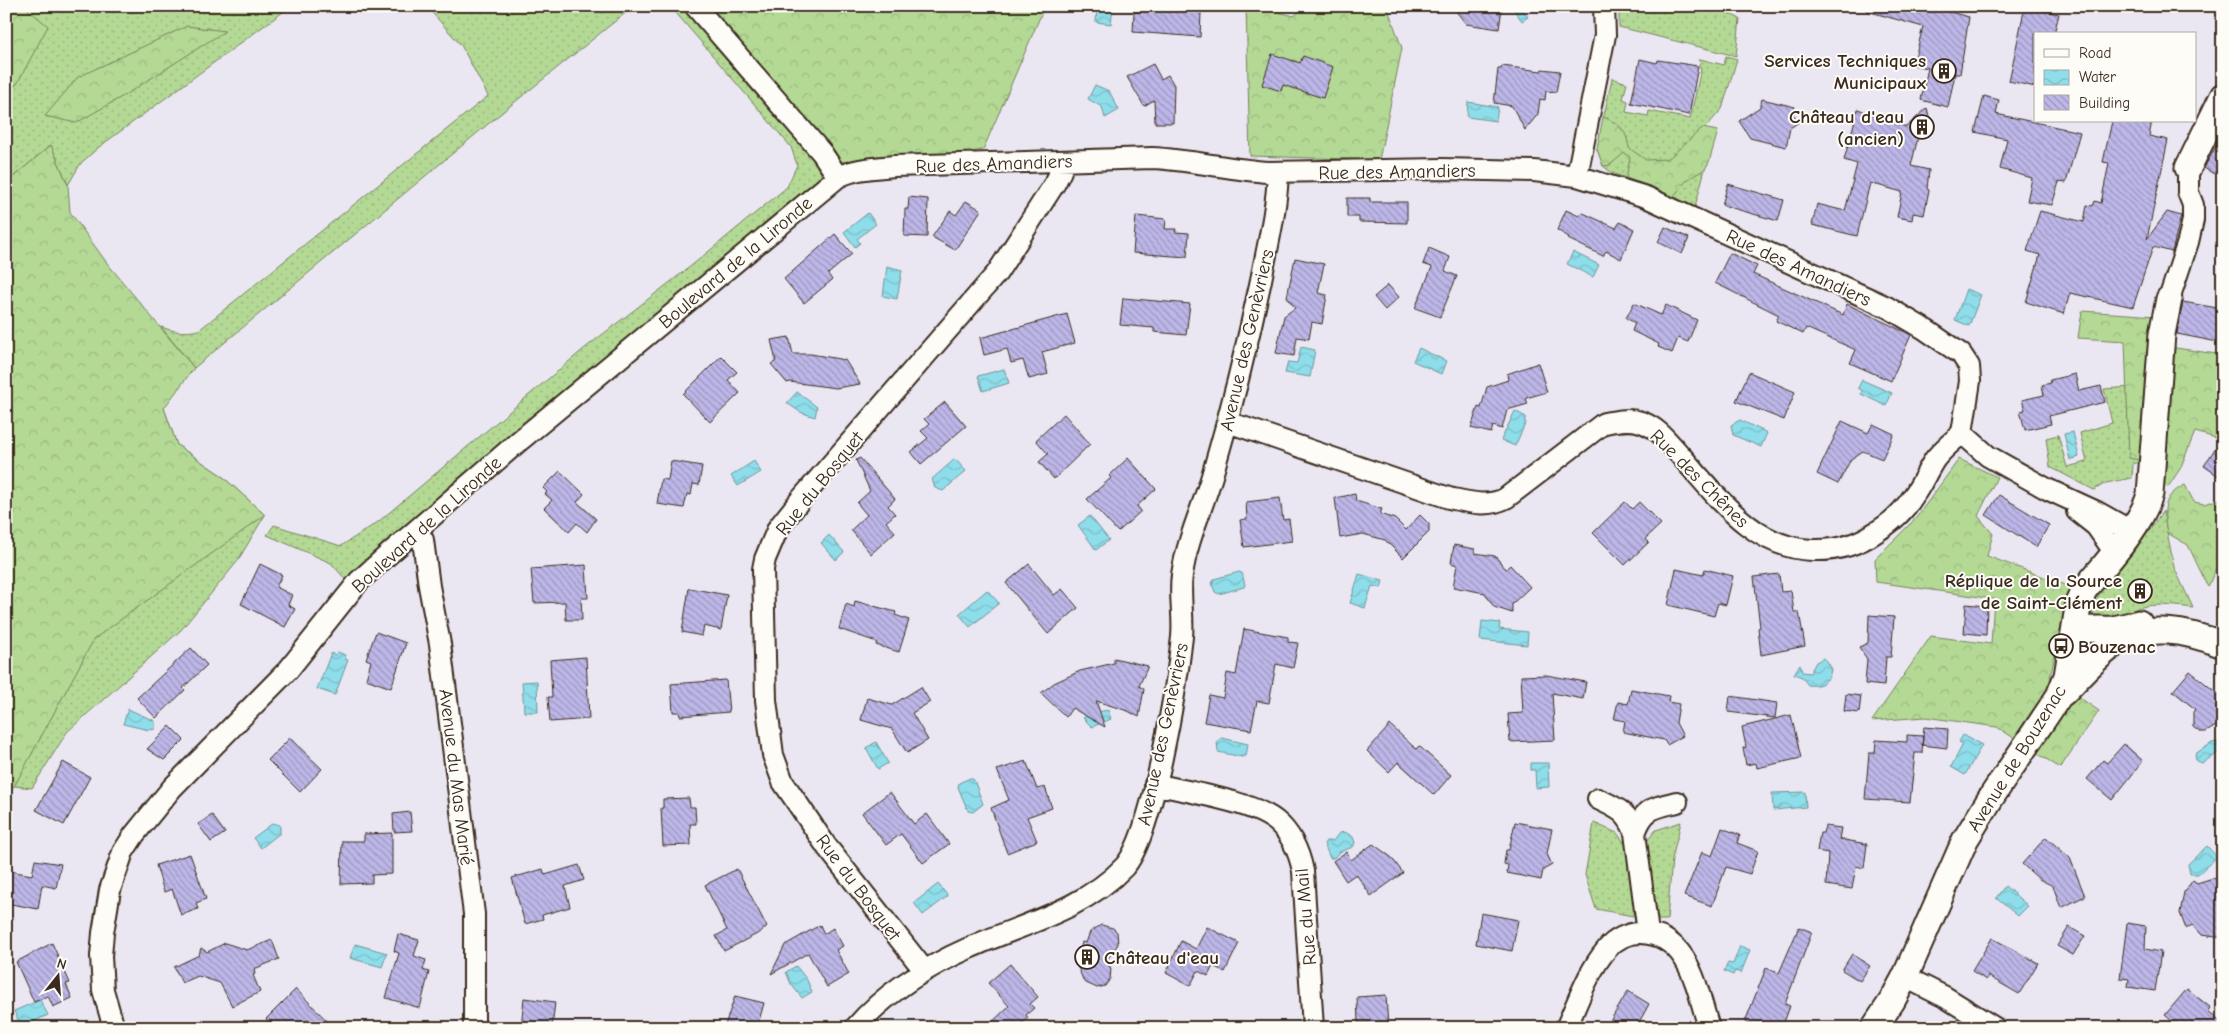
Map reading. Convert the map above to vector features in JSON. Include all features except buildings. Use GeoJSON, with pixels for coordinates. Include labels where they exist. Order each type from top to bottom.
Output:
{"type":"FeatureCollection","features":[{"type":"Feature","properties":{"kind":"street"},"geometry":{"type":"LineString","coordinates":[[695,6],[822,153],[838,177]]}},
{"type":"Feature","properties":{"kind":"street"},"geometry":{"type":"LineString","coordinates":[[1577,176],[1605,35],[1604,6]]}},
{"type":"Feature","properties":{"kind":"street"},"geometry":{"type":"LineString","coordinates":[[2169,299],[2186,250],[2193,220],[2194,213],[2188,192],[2188,168],[2223,96]]}},
{"type":"Feature","properties":{"kind":"street","name":"Rue des Amandiers"},"geometry":{"type":"LineString","coordinates":[[838,177],[862,169],[894,166],[1152,158],[1188,160],[1241,170],[1278,172],[1452,169],[1534,172],[1577,176],[1646,197],[1886,307],[1926,330],[1961,354],[1969,366],[1968,399],[1962,433]]}},
{"type":"Feature","properties":{"kind":"street","name":"Rue du Bosquet"},"geometry":{"type":"LineString","coordinates":[[924,970],[827,847],[792,796],[777,769],[770,741],[766,700],[763,618],[765,559],[778,528],[801,499],[997,273],[1055,183],[1062,162]]}},
{"type":"Feature","properties":{"kind":"street","name":"Avenue des Genèvriers"},"geometry":{"type":"LineString","coordinates":[[855,1028],[881,1001],[924,970],[969,948],[1079,902],[1117,874],[1133,854],[1155,784],[1177,675],[1182,634],[1180,596],[1185,555],[1228,422],[1249,338],[1272,223],[1278,172]]}},
{"type":"Feature","properties":{"kind":"street","name":"Boulevard de la Lironde"},"geometry":{"type":"LineString","coordinates":[[114,1028],[103,990],[101,956],[110,890],[123,852],[138,829],[172,788],[288,669],[359,581],[525,436],[838,177]]}},
{"type":"Feature","properties":{"kind":"street","name":"Avenue de Bouzenac"},"geometry":{"type":"LineString","coordinates":[[1874,1028],[1902,982],[1965,840],[2059,696],[2067,676],[2077,612],[2084,590],[2143,515],[2150,494],[2162,334],[2169,299]]}},
{"type":"Feature","properties":{"kind":"street","name":"Rue des Chênes"},"geometry":{"type":"LineString","coordinates":[[1228,422],[1449,498],[1480,505],[1498,502],[1506,498],[1604,423],[1620,420],[1641,422],[1660,433],[1723,502],[1751,529],[1783,547],[1819,551],[1833,550],[1856,544],[1896,517],[1914,496],[1936,459],[1962,433]]}},
{"type":"Feature","properties":{"kind":"street"},"geometry":{"type":"LineString","coordinates":[[1962,433],[1988,456],[2047,489],[2098,512],[2123,540]]}},
{"type":"Feature","properties":{"kind":"street","name":"Avenue du Mas Marié"},"geometry":{"type":"LineString","coordinates":[[417,530],[424,540],[429,586],[440,644],[473,904],[476,957],[474,1028]]}},
{"type":"Feature","properties":{"kind":"street"},"geometry":{"type":"LineString","coordinates":[[2077,612],[2084,621],[2107,637]]}},
{"type":"Feature","properties":{"kind":"street"},"geometry":{"type":"LineString","coordinates":[[2059,696],[2112,629],[2150,620],[2178,619],[2201,627],[2223,643]]}},
{"type":"Feature","properties":{"kind":"street"},"geometry":{"type":"LineString","coordinates":[[2073,640],[2084,630],[2107,637]]}},
{"type":"Feature","properties":{"kind":"street","name":"Rue du Mail"},"geometry":{"type":"LineString","coordinates":[[1155,784],[1240,805],[1267,815],[1286,831],[1298,851],[1303,871],[1313,1028]]}},
{"type":"Feature","properties":{"kind":"street"},"geometry":{"type":"LineString","coordinates":[[1598,799],[1627,817],[1635,833],[1648,933]]}},
{"type":"Feature","properties":{"kind":"street"},"geometry":{"type":"LineString","coordinates":[[1635,833],[1645,813],[1653,808],[1677,802]]}},
{"type":"Feature","properties":{"kind":"street"},"geometry":{"type":"LineString","coordinates":[[1566,1028],[1592,972],[1606,950],[1623,937],[1635,933],[1648,933],[1673,944],[1683,954],[1692,973],[1709,1028]]}},
{"type":"Feature","properties":{"kind":"street"},"geometry":{"type":"LineString","coordinates":[[1902,982],[1945,997],[1995,1028]]}},
{"type":"Feature","properties":{"kind":"street","name":"Avenue de Bouzenac"},"geometry":{"type":"LineString","coordinates":[[1860,1028],[1885,995],[1902,982]]}},
{"type":"Feature","properties":{"kind":"green space"},"geometry":{"type":"Polygon","coordinates":[[[1681,5],[1728,13],[1740,19],[1736,56],[1619,27],[1619,6],[1681,5]]]}},
{"type":"Feature","properties":{"kind":"green space"},"geometry":{"type":"Polygon","coordinates":[[[6,6],[291,6],[99,147],[81,163],[68,185],[51,145],[6,183],[6,6]]]}},
{"type":"Feature","properties":{"kind":"green space"},"geometry":{"type":"Polygon","coordinates":[[[6,6],[24,6],[48,26],[17,84],[6,93],[6,6]]]}},
{"type":"Feature","properties":{"kind":"green space"},"geometry":{"type":"Polygon","coordinates":[[[426,6],[634,6],[505,110],[194,368],[161,327],[180,332],[199,330],[488,96],[461,45],[426,6]]]}},
{"type":"Feature","properties":{"kind":"green space"},"geometry":{"type":"Polygon","coordinates":[[[670,6],[689,6],[821,163],[821,181],[576,379],[346,580],[331,563],[267,535],[274,525],[341,546],[378,522],[585,348],[691,266],[787,187],[797,165],[791,147],[670,6]]]}},
{"type":"Feature","properties":{"kind":"green space"},"geometry":{"type":"Polygon","coordinates":[[[702,6],[1038,6],[1043,10],[983,150],[878,156],[840,162],[702,6]]]}},
{"type":"Feature","properties":{"kind":"green space"},"geometry":{"type":"Polygon","coordinates":[[[1246,6],[1255,6],[1294,16],[1306,6],[1385,6],[1402,48],[1379,160],[1250,156],[1246,6]]]}},
{"type":"Feature","properties":{"kind":"green space"},"geometry":{"type":"Polygon","coordinates":[[[187,26],[225,31],[125,95],[76,123],[45,116],[78,77],[187,26]]]}},
{"type":"Feature","properties":{"kind":"green space"},"geometry":{"type":"Polygon","coordinates":[[[1726,56],[1737,59],[1722,109],[1691,144],[1705,169],[1695,207],[1646,185],[1612,173],[1603,166],[1597,149],[1612,78],[1627,83],[1623,99],[1628,101],[1626,112],[1648,116],[1649,111],[1690,119],[1701,69],[1699,65],[1700,59],[1724,65],[1726,56]]]}},
{"type":"Feature","properties":{"kind":"green space"},"geometry":{"type":"Polygon","coordinates":[[[1603,117],[1621,128],[1626,136],[1629,148],[1646,160],[1668,159],[1702,128],[1718,131],[1709,162],[1705,169],[1687,180],[1673,197],[1626,178],[1630,157],[1624,153],[1610,165],[1603,166],[1597,149],[1603,117]]]}},
{"type":"Feature","properties":{"kind":"green space"},"geometry":{"type":"Polygon","coordinates":[[[51,145],[68,185],[70,212],[107,263],[194,368],[164,408],[177,445],[221,475],[265,515],[94,639],[15,785],[6,794],[6,183],[51,145]]]}},
{"type":"Feature","properties":{"kind":"green space"},"geometry":{"type":"Polygon","coordinates":[[[2082,311],[2157,316],[2143,461],[2129,458],[2125,341],[2078,338],[2082,311]]]}},
{"type":"Feature","properties":{"kind":"green space"},"geometry":{"type":"Polygon","coordinates":[[[2169,347],[2223,355],[2223,440],[2195,432],[2180,469],[2168,487],[2157,485],[2169,347]]]}},
{"type":"Feature","properties":{"kind":"green space"},"geometry":{"type":"Polygon","coordinates":[[[2132,387],[2143,461],[2133,464],[2132,478],[2106,483],[2094,490],[2050,467],[2046,438],[2058,435],[2067,467],[2087,462],[2080,433],[2112,423],[2104,389],[2132,387]]]}},
{"type":"Feature","properties":{"kind":"green space"},"geometry":{"type":"Polygon","coordinates":[[[164,408],[177,445],[221,475],[265,515],[237,562],[181,630],[67,732],[32,788],[6,785],[164,408]]]}},
{"type":"Feature","properties":{"kind":"green space"},"geometry":{"type":"Polygon","coordinates":[[[1959,459],[1997,477],[1978,516],[1993,534],[1987,556],[2071,587],[2050,677],[2099,711],[2060,768],[1997,727],[1925,717],[1872,721],[1931,636],[1991,644],[1994,599],[1876,582],[1875,559],[1916,518],[1959,459]]]}},
{"type":"Feature","properties":{"kind":"green space"},"geometry":{"type":"Polygon","coordinates":[[[2185,485],[2194,502],[2204,504],[2223,498],[2223,551],[2208,587],[2188,545],[2167,533],[2166,504],[2177,489],[2185,485]]]}},
{"type":"Feature","properties":{"kind":"green space"},"geometry":{"type":"Polygon","coordinates":[[[2163,511],[2174,567],[2193,608],[2164,605],[2146,606],[2118,616],[2105,618],[2091,613],[2091,603],[2163,511]]]}},
{"type":"Feature","properties":{"kind":"green space"},"geometry":{"type":"Polygon","coordinates":[[[1681,822],[1672,859],[1667,920],[1655,920],[1646,842],[1656,830],[1681,822]]]}},
{"type":"Feature","properties":{"kind":"green space"},"geometry":{"type":"Polygon","coordinates":[[[1594,823],[1617,833],[1627,846],[1635,906],[1633,916],[1596,909],[1585,875],[1594,823]]]}},
{"type":"Feature","properties":{"kind":"water"},"geometry":{"type":"Polygon","coordinates":[[[1097,6],[1113,6],[1111,24],[1096,22],[1097,6]]]}},
{"type":"Feature","properties":{"kind":"water"},"geometry":{"type":"Polygon","coordinates":[[[1511,6],[1520,6],[1528,17],[1522,21],[1511,6]]]}},
{"type":"Feature","properties":{"kind":"water"},"geometry":{"type":"Polygon","coordinates":[[[1095,85],[1109,91],[1119,110],[1105,118],[1102,107],[1088,99],[1095,85]]]}},
{"type":"Feature","properties":{"kind":"water"},"geometry":{"type":"Polygon","coordinates":[[[1468,102],[1498,107],[1496,121],[1467,117],[1468,102]]]}},
{"type":"Feature","properties":{"kind":"water"},"geometry":{"type":"Polygon","coordinates":[[[868,213],[876,224],[857,239],[860,243],[855,247],[844,232],[868,213]]]}},
{"type":"Feature","properties":{"kind":"water"},"geometry":{"type":"Polygon","coordinates":[[[1573,252],[1599,265],[1593,277],[1567,264],[1573,252]]]}},
{"type":"Feature","properties":{"kind":"water"},"geometry":{"type":"Polygon","coordinates":[[[887,266],[902,270],[897,299],[883,296],[887,266]]]}},
{"type":"Feature","properties":{"kind":"water"},"geometry":{"type":"Polygon","coordinates":[[[1966,289],[1981,295],[1969,326],[1955,320],[1966,289]]]}},
{"type":"Feature","properties":{"kind":"water"},"geometry":{"type":"Polygon","coordinates":[[[1301,347],[1315,350],[1310,377],[1285,373],[1288,362],[1297,363],[1301,347]]]}},
{"type":"Feature","properties":{"kind":"water"},"geometry":{"type":"Polygon","coordinates":[[[1419,348],[1446,361],[1441,374],[1413,361],[1419,348]]]}},
{"type":"Feature","properties":{"kind":"water"},"geometry":{"type":"Polygon","coordinates":[[[1004,369],[1009,383],[983,391],[978,376],[1004,369]]]}},
{"type":"Feature","properties":{"kind":"water"},"geometry":{"type":"Polygon","coordinates":[[[1862,380],[1892,393],[1886,406],[1861,394],[1862,390],[1858,388],[1862,380]]]}},
{"type":"Feature","properties":{"kind":"water"},"geometry":{"type":"Polygon","coordinates":[[[797,392],[817,407],[815,417],[800,412],[787,403],[797,392]]]}},
{"type":"Feature","properties":{"kind":"water"},"geometry":{"type":"Polygon","coordinates":[[[1515,411],[1526,417],[1524,421],[1526,422],[1515,446],[1501,440],[1515,411]]]}},
{"type":"Feature","properties":{"kind":"water"},"geometry":{"type":"Polygon","coordinates":[[[1740,420],[1767,433],[1761,447],[1733,435],[1731,425],[1740,420]]]}},
{"type":"Feature","properties":{"kind":"water"},"geometry":{"type":"Polygon","coordinates":[[[2073,432],[2079,457],[2070,460],[2064,434],[2073,432]]]}},
{"type":"Feature","properties":{"kind":"water"},"geometry":{"type":"Polygon","coordinates":[[[955,459],[966,471],[943,491],[935,488],[932,479],[955,459]]]}},
{"type":"Feature","properties":{"kind":"water"},"geometry":{"type":"Polygon","coordinates":[[[754,461],[761,472],[738,486],[731,476],[754,461]]]}},
{"type":"Feature","properties":{"kind":"water"},"geometry":{"type":"Polygon","coordinates":[[[1090,516],[1109,540],[1096,550],[1078,525],[1090,516]]]}},
{"type":"Feature","properties":{"kind":"water"},"geometry":{"type":"Polygon","coordinates":[[[829,535],[844,552],[836,560],[821,543],[829,535]]]}},
{"type":"Feature","properties":{"kind":"water"},"geometry":{"type":"Polygon","coordinates":[[[1239,572],[1242,573],[1244,587],[1219,594],[1215,592],[1212,584],[1214,579],[1239,572]]]}},
{"type":"Feature","properties":{"kind":"water"},"geometry":{"type":"Polygon","coordinates":[[[1359,574],[1383,581],[1381,588],[1372,586],[1365,608],[1350,603],[1359,574]]]}},
{"type":"Feature","properties":{"kind":"water"},"geometry":{"type":"Polygon","coordinates":[[[987,590],[999,603],[970,627],[959,614],[987,590]]]}},
{"type":"Feature","properties":{"kind":"water"},"geometry":{"type":"Polygon","coordinates":[[[1482,621],[1500,623],[1499,629],[1528,632],[1527,645],[1480,640],[1482,621]]]}},
{"type":"Feature","properties":{"kind":"water"},"geometry":{"type":"Polygon","coordinates":[[[338,652],[345,655],[345,659],[348,660],[335,695],[317,689],[331,653],[335,655],[338,652]]]}},
{"type":"Feature","properties":{"kind":"water"},"geometry":{"type":"Polygon","coordinates":[[[1824,658],[1831,669],[1829,677],[1824,683],[1808,685],[1802,677],[1794,674],[1800,664],[1802,672],[1810,673],[1816,662],[1824,658]]]}},
{"type":"Feature","properties":{"kind":"water"},"geometry":{"type":"Polygon","coordinates":[[[537,681],[538,712],[524,712],[522,682],[537,681]]]}},
{"type":"Feature","properties":{"kind":"water"},"geometry":{"type":"Polygon","coordinates":[[[128,709],[155,721],[155,729],[149,730],[123,724],[128,709]]]}},
{"type":"Feature","properties":{"kind":"water"},"geometry":{"type":"Polygon","coordinates":[[[1108,710],[1111,719],[1092,727],[1083,718],[1097,712],[1108,710]]]}},
{"type":"Feature","properties":{"kind":"water"},"geometry":{"type":"Polygon","coordinates":[[[1963,735],[1982,745],[1965,775],[1951,767],[1963,744],[1959,742],[1963,735]]]}},
{"type":"Feature","properties":{"kind":"water"},"geometry":{"type":"Polygon","coordinates":[[[1222,738],[1248,744],[1246,756],[1242,757],[1218,752],[1217,741],[1222,738]]]}},
{"type":"Feature","properties":{"kind":"water"},"geometry":{"type":"Polygon","coordinates":[[[876,742],[888,763],[878,769],[866,748],[876,742]]]}},
{"type":"Feature","properties":{"kind":"water"},"geometry":{"type":"Polygon","coordinates":[[[2218,742],[2222,745],[2220,752],[2202,763],[2196,761],[2195,754],[2212,743],[2218,742]]]}},
{"type":"Feature","properties":{"kind":"water"},"geometry":{"type":"Polygon","coordinates":[[[1531,763],[1548,763],[1549,787],[1536,788],[1535,770],[1531,770],[1531,763]]]}},
{"type":"Feature","properties":{"kind":"water"},"geometry":{"type":"Polygon","coordinates":[[[970,778],[974,780],[983,804],[973,812],[968,811],[958,787],[959,783],[970,778]]]}},
{"type":"Feature","properties":{"kind":"water"},"geometry":{"type":"Polygon","coordinates":[[[1805,792],[1806,807],[1773,810],[1772,793],[1805,792]]]}},
{"type":"Feature","properties":{"kind":"water"},"geometry":{"type":"Polygon","coordinates":[[[273,823],[280,825],[280,833],[261,848],[253,838],[273,823]]]}},
{"type":"Feature","properties":{"kind":"water"},"geometry":{"type":"Polygon","coordinates":[[[1345,832],[1353,837],[1355,843],[1353,847],[1339,852],[1334,858],[1330,858],[1324,844],[1326,841],[1333,841],[1339,833],[1345,832]]]}},
{"type":"Feature","properties":{"kind":"water"},"geometry":{"type":"Polygon","coordinates":[[[2207,846],[2217,857],[2198,874],[2190,874],[2188,864],[2207,846]]]}},
{"type":"Feature","properties":{"kind":"water"},"geometry":{"type":"Polygon","coordinates":[[[938,884],[948,896],[923,915],[914,903],[938,884]]]}},
{"type":"Feature","properties":{"kind":"water"},"geometry":{"type":"Polygon","coordinates":[[[2005,886],[2028,906],[2018,916],[1996,898],[2005,886]]]}},
{"type":"Feature","properties":{"kind":"water"},"geometry":{"type":"Polygon","coordinates":[[[355,944],[387,953],[382,967],[350,958],[355,944]]]}},
{"type":"Feature","properties":{"kind":"water"},"geometry":{"type":"Polygon","coordinates":[[[1740,946],[1750,950],[1741,973],[1735,971],[1733,975],[1724,971],[1728,963],[1733,964],[1740,946]]]}},
{"type":"Feature","properties":{"kind":"water"},"geometry":{"type":"Polygon","coordinates":[[[796,966],[807,980],[812,992],[802,998],[791,984],[786,972],[796,966]]]}},
{"type":"Feature","properties":{"kind":"water"},"geometry":{"type":"Polygon","coordinates":[[[40,1000],[48,1015],[21,1027],[14,1011],[40,1000]]]}},
{"type":"Feature","properties":{"kind":"place","name":"Services Techniques Municipaux"},"geometry":{"type":"Point","coordinates":[1944,71]}},
{"type":"Feature","properties":{"kind":"place","name":"Château d'eau (ancien)"},"geometry":{"type":"Point","coordinates":[1922,127]}},
{"type":"Feature","properties":{"kind":"place","name":"Réplique de la Source de Saint-Clément"},"geometry":{"type":"Point","coordinates":[2140,591]}},
{"type":"Feature","properties":{"kind":"place","name":"Bouzenac"},"geometry":{"type":"Point","coordinates":[2061,646]}},
{"type":"Feature","properties":{"kind":"place","name":"Château d'eau"},"geometry":{"type":"Point","coordinates":[1087,957]}}]}
